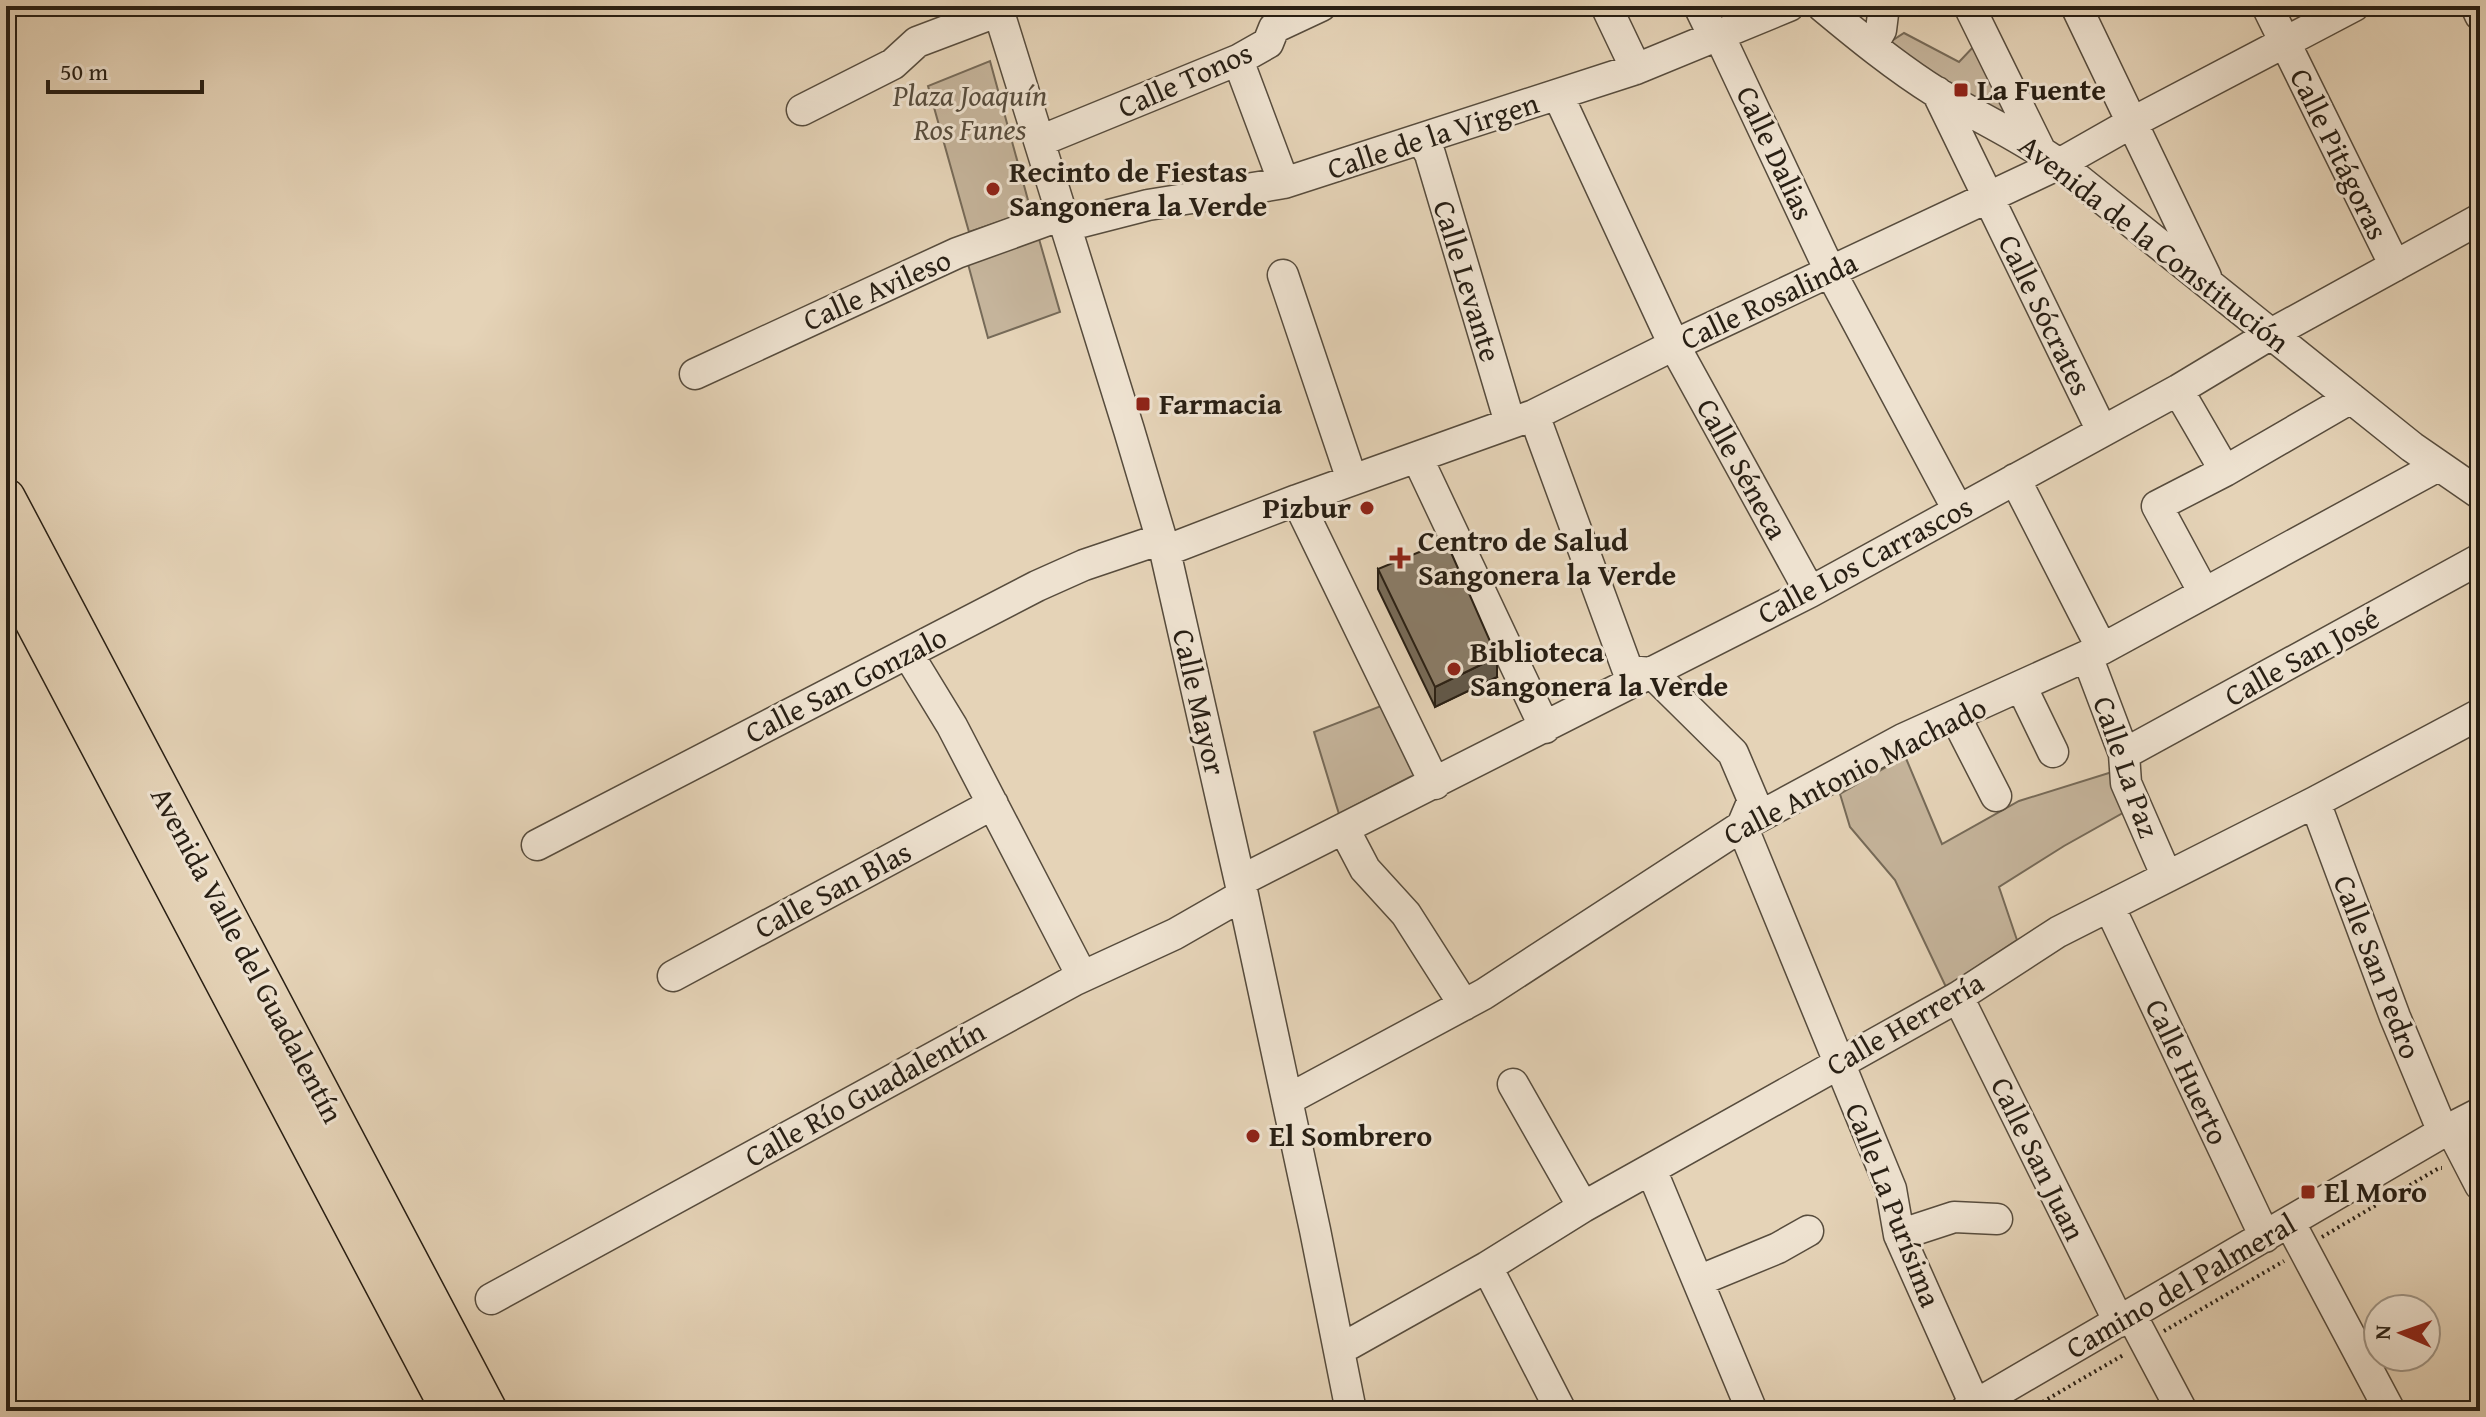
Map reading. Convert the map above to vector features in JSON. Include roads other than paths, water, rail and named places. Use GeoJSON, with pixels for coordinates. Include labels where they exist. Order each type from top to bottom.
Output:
{"type":"FeatureCollection","features":[{"type":"Feature","properties":{"kind":"main road","name":"Avenida Valle del Guadalentín"},"geometry":{"type":"LineString","coordinates":[[6,498],[488,1411]]}},
{"type":"Feature","properties":{"kind":"main road","name":"Avenida Valle del Guadalentín"},"geometry":{"type":"LineString","coordinates":[[6,568],[451,1411]]}},
{"type":"Feature","properties":{"kind":"street","name":"Calle Tonos"},"geometry":{"type":"LineString","coordinates":[[1040,141],[1238,60],[1268,43],[1269,17],[1321,6]]}},
{"type":"Feature","properties":{"kind":"street"},"geometry":{"type":"LineString","coordinates":[[1606,6],[1636,69]]}},
{"type":"Feature","properties":{"kind":"street","name":"Calle Dalias"},"geometry":{"type":"LineString","coordinates":[[1699,6],[1830,271],[1958,510]]}},
{"type":"Feature","properties":{"kind":"street","name":"Calle de la Virgen"},"geometry":{"type":"LineString","coordinates":[[1064,221],[1284,183],[1636,69],[1789,6]]}},
{"type":"Feature","properties":{"kind":"street","name":"Avenida de la Constitución"},"geometry":{"type":"LineString","coordinates":[[1822,6],[1937,92],[2050,157],[2351,398],[2465,476]]}},
{"type":"Feature","properties":{"kind":"street"},"geometry":{"type":"LineString","coordinates":[[1872,46],[1881,30],[1884,6]]}},
{"type":"Feature","properties":{"kind":"street"},"geometry":{"type":"LineString","coordinates":[[1969,6],[2050,157]]}},
{"type":"Feature","properties":{"kind":"street"},"geometry":{"type":"LineString","coordinates":[[2076,6],[2208,283]]}},
{"type":"Feature","properties":{"kind":"street","name":"Calle Pitágoras"},"geometry":{"type":"LineString","coordinates":[[2267,6],[2395,266]]}},
{"type":"Feature","properties":{"kind":"street","name":"Calle Rosalinda"},"geometry":{"type":"LineString","coordinates":[[1163,545],[1522,419],[1988,198],[2050,157],[2133,122],[2354,6]]}},
{"type":"Feature","properties":{"kind":"street"},"geometry":{"type":"LineString","coordinates":[[2476,6],[2480,15]]}},
{"type":"Feature","properties":{"kind":"street"},"geometry":{"type":"LineString","coordinates":[[802,110],[893,64],[917,42],[998,8]]}},
{"type":"Feature","properties":{"kind":"street","name":"Calle Mayor"},"geometry":{"type":"LineString","coordinates":[[998,8],[1163,545],[1241,888],[1351,1411]]}},
{"type":"Feature","properties":{"kind":"street"},"geometry":{"type":"LineString","coordinates":[[1238,60],[1284,183]]}},
{"type":"Feature","properties":{"kind":"street","name":"Calle Sócrates"},"geometry":{"type":"LineString","coordinates":[[1937,92],[2102,431]]}},
{"type":"Feature","properties":{"kind":"street","name":"Calle Séneca"},"geometry":{"type":"LineString","coordinates":[[1558,95],[1674,345],[1810,592]]}},
{"type":"Feature","properties":{"kind":"street","name":"Calle Levante"},"geometry":{"type":"LineString","coordinates":[[1422,140],[1430,154],[1522,419],[1628,671],[1652,673]]}},
{"type":"Feature","properties":{"kind":"street","name":"Calle Los Carrascos"},"geometry":{"type":"LineString","coordinates":[[1241,888],[1344,829],[1810,592],[2178,390],[2271,334],[2480,219]]}},
{"type":"Feature","properties":{"kind":"street","name":"Calle Avileso"},"geometry":{"type":"LineString","coordinates":[[695,374],[957,253],[1064,221]]}},
{"type":"Feature","properties":{"kind":"street"},"geometry":{"type":"LineString","coordinates":[[1283,275],[1352,480]]}},
{"type":"Feature","properties":{"kind":"street"},"geometry":{"type":"LineString","coordinates":[[2178,390],[2225,471]]}},
{"type":"Feature","properties":{"kind":"street"},"geometry":{"type":"LineString","coordinates":[[2204,593],[2157,506],[2225,471],[2351,398]]}},
{"type":"Feature","properties":{"kind":"street"},"geometry":{"type":"LineString","coordinates":[[1417,457],[1545,728]]}},
{"type":"Feature","properties":{"kind":"street","name":"Calle Antonio Machado"},"geometry":{"type":"LineString","coordinates":[[1287,1100],[1464,1005],[1742,826],[1903,739],[2094,652],[2204,593],[2465,476]]}},
{"type":"Feature","properties":{"kind":"street","name":"Calle La Paz"},"geometry":{"type":"LineString","coordinates":[[2015,479],[2094,652],[2124,754],[2126,783],[2167,877]]}},
{"type":"Feature","properties":{"kind":"street"},"geometry":{"type":"LineString","coordinates":[[1297,500],[1435,784]]}},
{"type":"Feature","properties":{"kind":"street","name":"Calle San Gonzalo"},"geometry":{"type":"LineString","coordinates":[[537,845],[1037,586],[1084,565],[1163,545]]}},
{"type":"Feature","properties":{"kind":"street","name":"Calle San José"},"geometry":{"type":"LineString","coordinates":[[2124,754],[2480,559]]}},
{"type":"Feature","properties":{"kind":"street"},"geometry":{"type":"LineString","coordinates":[[908,654],[952,726],[1082,976]]}},
{"type":"Feature","properties":{"kind":"street"},"geometry":{"type":"LineString","coordinates":[[1652,673],[1733,753],[1753,800],[1742,826]]}},
{"type":"Feature","properties":{"kind":"street"},"geometry":{"type":"LineString","coordinates":[[2021,686],[2053,752]]}},
{"type":"Feature","properties":{"kind":"street","name":"Calle Herrería"},"geometry":{"type":"LineString","coordinates":[[1339,1350],[1487,1267],[1583,1207],[1958,997],[2058,932],[2315,802],[2480,714]]}},
{"type":"Feature","properties":{"kind":"street"},"geometry":{"type":"LineString","coordinates":[[1955,716],[1996,796]]}},
{"type":"Feature","properties":{"kind":"street","name":"Calle San Pedro"},"geometry":{"type":"LineString","coordinates":[[2315,802],[2395,1017],[2446,1130],[2474,1172]]}},
{"type":"Feature","properties":{"kind":"street","name":"Calle San Blas"},"geometry":{"type":"LineString","coordinates":[[673,976],[993,804]]}},
{"type":"Feature","properties":{"kind":"street","name":"Calle La Purísima"},"geometry":{"type":"LineString","coordinates":[[1742,826],[1891,1189],[1899,1235],[1971,1409]]}},
{"type":"Feature","properties":{"kind":"street"},"geometry":{"type":"LineString","coordinates":[[1344,829],[1365,869],[1406,914],[1464,1005]]}},
{"type":"Feature","properties":{"kind":"street","name":"Calle Río Guadalentín"},"geometry":{"type":"LineString","coordinates":[[491,1299],[1082,976],[1175,934],[1241,888]]}},
{"type":"Feature","properties":{"kind":"street","name":"Calle Huerto"},"geometry":{"type":"LineString","coordinates":[[2109,906],[2286,1236],[2390,1411]]}},
{"type":"Feature","properties":{"kind":"street","name":"Calle San Juan"},"geometry":{"type":"LineString","coordinates":[[1958,997],[2125,1318],[2145,1342],[2182,1411]]}},
{"type":"Feature","properties":{"kind":"street"},"geometry":{"type":"LineString","coordinates":[[1513,1084],[1583,1207]]}},
{"type":"Feature","properties":{"kind":"street","name":"Camino del Palmeral"},"geometry":{"type":"LineString","coordinates":[[1971,1409],[2125,1318],[2286,1236],[2446,1130],[2480,1113]]}},
{"type":"Feature","properties":{"kind":"street"},"geometry":{"type":"LineString","coordinates":[[1651,1169],[1752,1411]]}},
{"type":"Feature","properties":{"kind":"street"},"geometry":{"type":"LineString","coordinates":[[1899,1235],[1954,1217],[1997,1219]]}},
{"type":"Feature","properties":{"kind":"street"},"geometry":{"type":"LineString","coordinates":[[1698,1281],[1778,1248],[1808,1231]]}},
{"type":"Feature","properties":{"kind":"street"},"geometry":{"type":"LineString","coordinates":[[1487,1267],[1561,1411]]}},
{"type":"Feature","properties":{"kind":"place","name":"La Fuente"},"geometry":{"type":"Point","coordinates":[1961,90]}},
{"type":"Feature","properties":{"kind":"place","name":"Recinto de Fiestas Sangonera la Verde"},"geometry":{"type":"Point","coordinates":[993,189]}},
{"type":"Feature","properties":{"kind":"place","name":"Farmacia"},"geometry":{"type":"Point","coordinates":[1143,404]}},
{"type":"Feature","properties":{"kind":"place","name":"Pizbur"},"geometry":{"type":"Point","coordinates":[1367,508]}},
{"type":"Feature","properties":{"kind":"place","name":"Centro de Salud Sangonera la Verde"},"geometry":{"type":"Point","coordinates":[1400,558]}},
{"type":"Feature","properties":{"kind":"place","name":"Biblioteca Sangonera la Verde"},"geometry":{"type":"Point","coordinates":[1454,669]}},
{"type":"Feature","properties":{"kind":"place","name":"El Sombrero"},"geometry":{"type":"Point","coordinates":[1253,1136]}},
{"type":"Feature","properties":{"kind":"place","name":"El Moro"},"geometry":{"type":"Point","coordinates":[2308,1192]}},
{"type":"Feature","properties":{"kind":"park label","name":"Plaza Joaquín Ros Funes"},"geometry":{"type":"Point","coordinates":[970,113]}}]}
